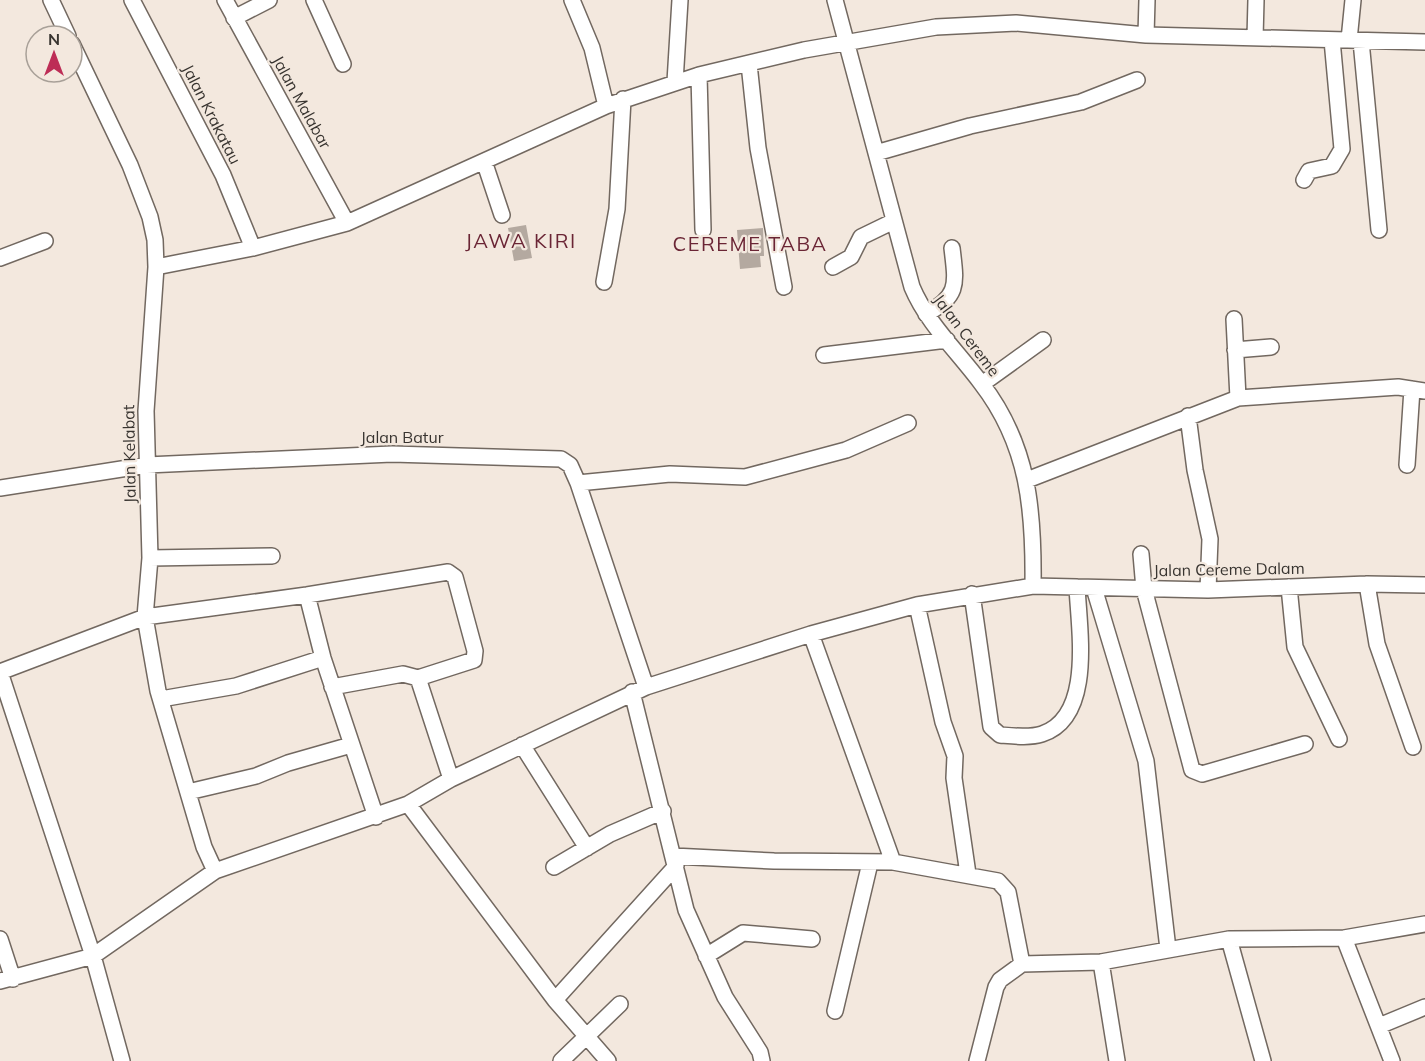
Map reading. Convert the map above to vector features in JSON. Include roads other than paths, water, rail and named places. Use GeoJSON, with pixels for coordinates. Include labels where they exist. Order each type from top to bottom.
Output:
{"type":"FeatureCollection","features":[{"type":"Feature","properties":{"kind":"street"},"geometry":{"type":"LineString","coordinates":[[51,0],[62,24]]}},
{"type":"Feature","properties":{"kind":"street","name":"Jalan Krakatau"},"geometry":{"type":"LineString","coordinates":[[132,0],[223,175],[253,248]]}},
{"type":"Feature","properties":{"kind":"street","name":"Jalan Malabar"},"geometry":{"type":"LineString","coordinates":[[225,0],[347,223]]}},
{"type":"Feature","properties":{"kind":"street"},"geometry":{"type":"LineString","coordinates":[[234,18],[269,0]]}},
{"type":"Feature","properties":{"kind":"street"},"geometry":{"type":"LineString","coordinates":[[314,0],[343,64]]}},
{"type":"Feature","properties":{"kind":"street"},"geometry":{"type":"LineString","coordinates":[[572,0],[592,48],[606,106]]}},
{"type":"Feature","properties":{"kind":"street"},"geometry":{"type":"LineString","coordinates":[[675,82],[680,0]]}},
{"type":"Feature","properties":{"kind":"street","name":"Jalan Cereme"},"geometry":{"type":"LineString","coordinates":[[835,0],[912,287],[926,314],[982,384],[1011,435],[1027,480],[1034,525],[1034,586]]}},
{"type":"Feature","properties":{"kind":"street"},"geometry":{"type":"LineString","coordinates":[[1146,35],[1147,0]]}},
{"type":"Feature","properties":{"kind":"street"},"geometry":{"type":"LineString","coordinates":[[1255,38],[1256,0]]}},
{"type":"Feature","properties":{"kind":"street"},"geometry":{"type":"LineString","coordinates":[[1353,0],[1355,40],[1379,230]]}},
{"type":"Feature","properties":{"kind":"street"},"geometry":{"type":"LineString","coordinates":[[156,267],[253,248],[347,223],[606,106],[675,82],[846,43],[936,27],[1016,23],[1146,35],[1425,42]]}},
{"type":"Feature","properties":{"kind":"street"},"geometry":{"type":"LineString","coordinates":[[1304,180],[1309,171],[1332,166],[1342,149],[1332,40]]}},
{"type":"Feature","properties":{"kind":"street"},"geometry":{"type":"LineString","coordinates":[[749,64],[758,148],[784,287]]}},
{"type":"Feature","properties":{"kind":"street","name":"Jalan Kelabat"},"geometry":{"type":"LineString","coordinates":[[84,70],[142,197],[155,240],[156,267],[147,377],[150,558],[145,617],[161,699],[204,847],[215,870]]}},
{"type":"Feature","properties":{"kind":"street"},"geometry":{"type":"LineString","coordinates":[[699,75],[703,230]]}},
{"type":"Feature","properties":{"kind":"street"},"geometry":{"type":"LineString","coordinates":[[876,153],[970,126],[1081,102],[1137,80]]}},
{"type":"Feature","properties":{"kind":"street"},"geometry":{"type":"LineString","coordinates":[[604,282],[617,209],[623,99]]}},
{"type":"Feature","properties":{"kind":"street"},"geometry":{"type":"LineString","coordinates":[[484,161],[502,215]]}},
{"type":"Feature","properties":{"kind":"street"},"geometry":{"type":"LineString","coordinates":[[833,267],[850,257],[861,237],[894,221]]}},
{"type":"Feature","properties":{"kind":"street"},"geometry":{"type":"LineString","coordinates":[[0,258],[45,241]]}},
{"type":"Feature","properties":{"kind":"street"},"geometry":{"type":"LineString","coordinates":[[926,314],[945,304],[953,290],[956,279],[952,248]]}},
{"type":"Feature","properties":{"kind":"street"},"geometry":{"type":"LineString","coordinates":[[1234,319],[1238,398]]}},
{"type":"Feature","properties":{"kind":"street"},"geometry":{"type":"LineString","coordinates":[[824,355],[947,340]]}},
{"type":"Feature","properties":{"kind":"street"},"geometry":{"type":"LineString","coordinates":[[982,384],[1043,340]]}},
{"type":"Feature","properties":{"kind":"street"},"geometry":{"type":"LineString","coordinates":[[1236,350],[1271,347]]}},
{"type":"Feature","properties":{"kind":"street"},"geometry":{"type":"LineString","coordinates":[[1027,480],[1238,398],[1398,387],[1419,390],[1407,465]]}},
{"type":"Feature","properties":{"kind":"street"},"geometry":{"type":"LineString","coordinates":[[1188,416],[1195,470],[1210,539],[1208,590]]}},
{"type":"Feature","properties":{"kind":"street"},"geometry":{"type":"LineString","coordinates":[[578,483],[670,474],[745,477],[846,450],[908,423]]}},
{"type":"Feature","properties":{"kind":"street","name":"Jalan Batur"},"geometry":{"type":"LineString","coordinates":[[0,488],[147,465],[392,454],[547,457],[561,459],[570,465],[578,483],[639,690],[663,811],[686,910],[725,997],[760,1052],[762,1061]]}},
{"type":"Feature","properties":{"kind":"street"},"geometry":{"type":"LineString","coordinates":[[1140,554],[1144,589],[1192,770],[1202,774],[1305,744]]}},
{"type":"Feature","properties":{"kind":"street"},"geometry":{"type":"LineString","coordinates":[[150,558],[272,556]]}},
{"type":"Feature","properties":{"kind":"street"},"geometry":{"type":"LineString","coordinates":[[122,1061],[93,956],[0,672],[145,617],[307,595],[440,572],[452,574],[475,651],[474,660],[418,678],[403,674],[332,687]]}},
{"type":"Feature","properties":{"kind":"street"},"geometry":{"type":"LineString","coordinates":[[1367,584],[1377,644],[1413,747]]}},
{"type":"Feature","properties":{"kind":"street","name":"Jalan Cereme Dalam"},"geometry":{"type":"LineString","coordinates":[[7,980],[93,956],[215,870],[376,817],[408,804],[451,780],[639,690],[811,634],[917,605],[972,594],[1034,586],[1208,590],[1367,584],[1425,585]]}},
{"type":"Feature","properties":{"kind":"street"},"geometry":{"type":"LineString","coordinates":[[972,594],[991,727],[1000,735],[1040,735],[1064,721],[1077,697],[1080,650],[1077,587]]}},
{"type":"Feature","properties":{"kind":"street"},"geometry":{"type":"LineString","coordinates":[[1288,587],[1295,647],[1339,740]]}},
{"type":"Feature","properties":{"kind":"street"},"geometry":{"type":"LineString","coordinates":[[1094,588],[1146,761],[1168,950]]}},
{"type":"Feature","properties":{"kind":"street"},"geometry":{"type":"LineString","coordinates":[[307,595],[332,687],[376,817]]}},
{"type":"Feature","properties":{"kind":"street"},"geometry":{"type":"LineString","coordinates":[[917,605],[943,722],[955,756],[954,778],[968,873]]}},
{"type":"Feature","properties":{"kind":"street"},"geometry":{"type":"LineString","coordinates":[[811,634],[893,862]]}},
{"type":"Feature","properties":{"kind":"street"},"geometry":{"type":"LineString","coordinates":[[161,699],[236,686],[323,658]]}},
{"type":"Feature","properties":{"kind":"street"},"geometry":{"type":"LineString","coordinates":[[418,678],[451,780]]}},
{"type":"Feature","properties":{"kind":"street"},"geometry":{"type":"LineString","coordinates":[[188,792],[256,776],[288,763],[351,745]]}},
{"type":"Feature","properties":{"kind":"street"},"geometry":{"type":"LineString","coordinates":[[522,745],[587,848]]}},
{"type":"Feature","properties":{"kind":"street"},"geometry":{"type":"LineString","coordinates":[[408,804],[555,1000],[608,1061]]}},
{"type":"Feature","properties":{"kind":"street"},"geometry":{"type":"LineString","coordinates":[[554,867],[587,848],[663,811]]}},
{"type":"Feature","properties":{"kind":"street"},"geometry":{"type":"LineString","coordinates":[[555,1000],[674,861],[893,862],[968,873],[998,881],[1008,892],[1022,964]]}},
{"type":"Feature","properties":{"kind":"street"},"geometry":{"type":"LineString","coordinates":[[835,1011],[870,863]]}},
{"type":"Feature","properties":{"kind":"street"},"geometry":{"type":"LineString","coordinates":[[977,1061],[996,987],[1000,980],[1022,964],[1101,962],[1229,939],[1344,938],[1425,924]]}},
{"type":"Feature","properties":{"kind":"street"},"geometry":{"type":"LineString","coordinates":[[706,956],[743,933],[812,939]]}},
{"type":"Feature","properties":{"kind":"street"},"geometry":{"type":"LineString","coordinates":[[1344,938],[1392,1061]]}},
{"type":"Feature","properties":{"kind":"street"},"geometry":{"type":"LineString","coordinates":[[0,939],[7,980]]}},
{"type":"Feature","properties":{"kind":"street"},"geometry":{"type":"LineString","coordinates":[[1229,939],[1263,1061]]}},
{"type":"Feature","properties":{"kind":"street"},"geometry":{"type":"LineString","coordinates":[[1101,962],[1117,1061]]}},
{"type":"Feature","properties":{"kind":"street"},"geometry":{"type":"LineString","coordinates":[[561,1061],[588,1038],[620,1004]]}},
{"type":"Feature","properties":{"kind":"street"},"geometry":{"type":"LineString","coordinates":[[1379,1026],[1425,1007]]}},
{"type":"Feature","properties":{"kind":"district","name":"JAWA KIRI"},"geometry":{"type":"Point","coordinates":[521,240]}},
{"type":"Feature","properties":{"kind":"district","name":"CEREME TABA"},"geometry":{"type":"Point","coordinates":[750,243]}}]}
